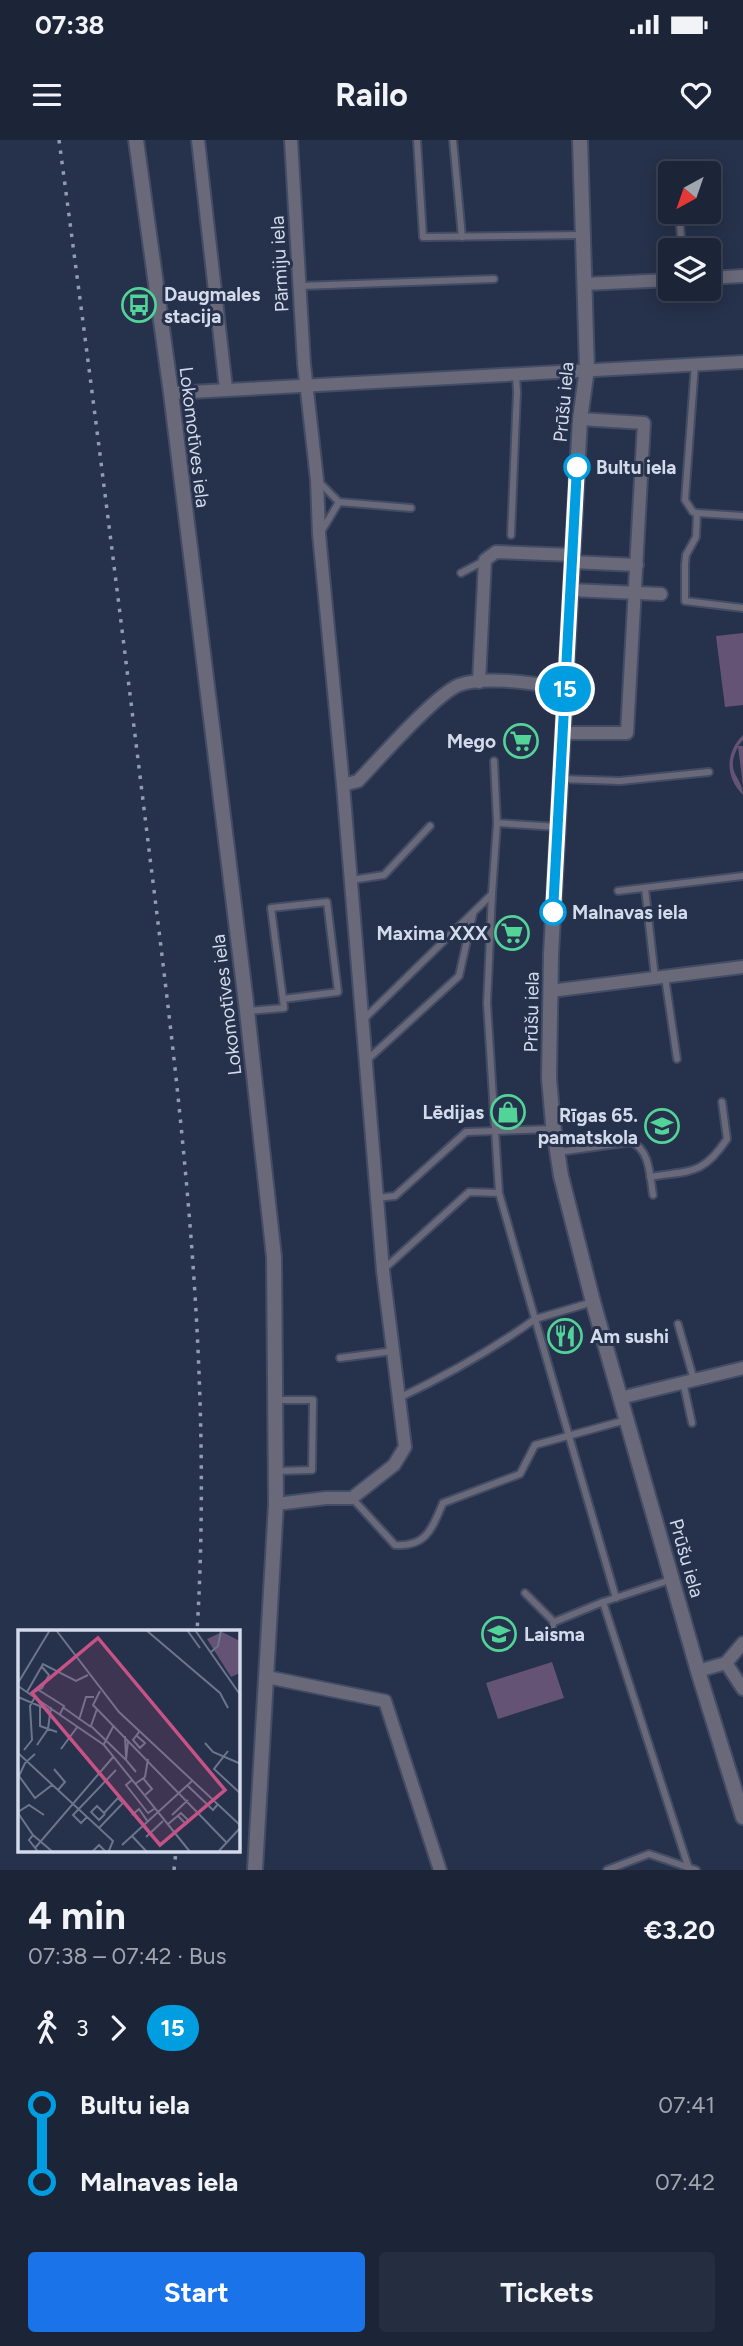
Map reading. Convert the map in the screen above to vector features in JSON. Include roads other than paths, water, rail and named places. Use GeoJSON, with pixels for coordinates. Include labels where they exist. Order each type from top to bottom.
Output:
{"type":"FeatureCollection","features":[{"type":"Feature","properties":{"kind":"street","name":"Lokomotīves iela"},"geometry":{"type":"LineString","coordinates":[[136,140],[171,393],[247,1012],[274,1257],[276,1504],[255,1870]]}},
{"type":"Feature","properties":{"kind":"street"},"geometry":{"type":"LineString","coordinates":[[198,140],[226,389]]}},
{"type":"Feature","properties":{"kind":"street","name":"Pārmiju iela"},"geometry":{"type":"LineString","coordinates":[[290,140],[319,534],[344,785],[383,1270],[405,1447],[394,1465],[352,1498]]}},
{"type":"Feature","properties":{"kind":"street","name":"Prūšu iela"},"geometry":{"type":"LineString","coordinates":[[580,140],[587,369],[580,419],[565,688],[550,991],[549,1078],[561,1176],[593,1302],[698,1671],[743,1817]]}},
{"type":"Feature","properties":{"kind":"street"},"geometry":{"type":"LineString","coordinates":[[721,277],[743,276]]}},
{"type":"Feature","properties":{"kind":"street"},"geometry":{"type":"LineString","coordinates":[[584,284],[658,281]]}},
{"type":"Feature","properties":{"kind":"street"},"geometry":{"type":"LineString","coordinates":[[171,393],[743,362]]}},
{"type":"Feature","properties":{"kind":"street"},"geometry":{"type":"LineString","coordinates":[[563,733],[627,733],[645,423],[580,419]]}},
{"type":"Feature","properties":{"kind":"street"},"geometry":{"type":"LineString","coordinates":[[479,682],[485,560],[496,552],[636,565]]}},
{"type":"Feature","properties":{"kind":"street"},"geometry":{"type":"LineString","coordinates":[[571,590],[661,594]]}},
{"type":"Feature","properties":{"kind":"street"},"geometry":{"type":"LineString","coordinates":[[344,785],[358,781],[454,687],[479,682],[565,688]]}},
{"type":"Feature","properties":{"kind":"street"},"geometry":{"type":"LineString","coordinates":[[550,991],[743,967]]}},
{"type":"Feature","properties":{"kind":"street"},"geometry":{"type":"LineString","coordinates":[[620,1398],[743,1368]]}},
{"type":"Feature","properties":{"kind":"street"},"geometry":{"type":"LineString","coordinates":[[276,1504],[352,1498]]}},
{"type":"Feature","properties":{"kind":"street"},"geometry":{"type":"LineString","coordinates":[[698,1671],[726,1663],[743,1643]]}},
{"type":"Feature","properties":{"kind":"street"},"geometry":{"type":"LineString","coordinates":[[726,1663],[743,1689]]}},
{"type":"Feature","properties":{"kind":"street"},"geometry":{"type":"LineString","coordinates":[[267,1677],[385,1701],[440,1870]]}},
{"type":"Feature","properties":{"kind":"lane"},"geometry":{"type":"LineString","coordinates":[[417,140],[423,237],[582,235]]}},
{"type":"Feature","properties":{"kind":"lane"},"geometry":{"type":"LineString","coordinates":[[453,140],[462,237]]}},
{"type":"Feature","properties":{"kind":"lane"},"geometry":{"type":"LineString","coordinates":[[299,286],[495,279]]}},
{"type":"Feature","properties":{"kind":"lane"},"geometry":{"type":"LineString","coordinates":[[695,364],[685,500],[693,512],[743,516]]}},
{"type":"Feature","properties":{"kind":"lane"},"geometry":{"type":"LineString","coordinates":[[511,535],[517,392],[515,373]]}},
{"type":"Feature","properties":{"kind":"lane"},"geometry":{"type":"LineString","coordinates":[[317,480],[339,502],[411,508]]}},
{"type":"Feature","properties":{"kind":"lane"},"geometry":{"type":"LineString","coordinates":[[319,534],[339,502]]}},
{"type":"Feature","properties":{"kind":"lane"},"geometry":{"type":"LineString","coordinates":[[697,513],[696,537],[686,555],[685,601],[743,608]]}},
{"type":"Feature","properties":{"kind":"lane"},"geometry":{"type":"LineString","coordinates":[[461,573],[485,560]]}},
{"type":"Feature","properties":{"kind":"lane"},"geometry":{"type":"LineString","coordinates":[[494,761],[497,823],[488,1003],[499,1193],[616,1598]]}},
{"type":"Feature","properties":{"kind":"lane"},"geometry":{"type":"LineString","coordinates":[[561,779],[620,781],[709,772]]}},
{"type":"Feature","properties":{"kind":"lane"},"geometry":{"type":"LineString","coordinates":[[497,823],[558,827]]}},
{"type":"Feature","properties":{"kind":"lane"},"geometry":{"type":"LineString","coordinates":[[351,880],[384,875],[430,826]]}},
{"type":"Feature","properties":{"kind":"lane"},"geometry":{"type":"LineString","coordinates":[[618,891],[743,876]]}},
{"type":"Feature","properties":{"kind":"lane"},"geometry":{"type":"LineString","coordinates":[[645,888],[677,1059]]}},
{"type":"Feature","properties":{"kind":"lane"},"geometry":{"type":"LineString","coordinates":[[362,1021],[492,894]]}},
{"type":"Feature","properties":{"kind":"lane"},"geometry":{"type":"LineString","coordinates":[[247,1012],[284,1008],[271,908],[327,902],[338,992],[283,999]]}},
{"type":"Feature","properties":{"kind":"lane"},"geometry":{"type":"LineString","coordinates":[[365,1061],[458,976],[474,912]]}},
{"type":"Feature","properties":{"kind":"lane"},"geometry":{"type":"LineString","coordinates":[[650,1177],[702,1168],[714,1158],[727,1139],[722,1102]]}},
{"type":"Feature","properties":{"kind":"lane"},"geometry":{"type":"LineString","coordinates":[[377,1198],[395,1196],[466,1132],[554,1129]]}},
{"type":"Feature","properties":{"kind":"lane"},"geometry":{"type":"LineString","coordinates":[[558,1153],[631,1142],[638,1144],[645,1153],[653,1195]]}},
{"type":"Feature","properties":{"kind":"lane"},"geometry":{"type":"LineString","coordinates":[[383,1270],[469,1192],[499,1193]]}},
{"type":"Feature","properties":{"kind":"lane"},"geometry":{"type":"LineString","coordinates":[[399,1398],[447,1375],[536,1319],[593,1302]]}},
{"type":"Feature","properties":{"kind":"lane"},"geometry":{"type":"LineString","coordinates":[[678,1324],[692,1423]]}},
{"type":"Feature","properties":{"kind":"lane"},"geometry":{"type":"LineString","coordinates":[[340,1358],[393,1351]]}},
{"type":"Feature","properties":{"kind":"lane"},"geometry":{"type":"LineString","coordinates":[[276,1400],[313,1400],[313,1435],[312,1470],[276,1471]]}},
{"type":"Feature","properties":{"kind":"lane"},"geometry":{"type":"LineString","coordinates":[[352,1498],[395,1545],[408,1546],[429,1535],[443,1503],[520,1474],[535,1445],[626,1420]]}},
{"type":"Feature","properties":{"kind":"lane"},"geometry":{"type":"LineString","coordinates":[[548,1636],[554,1622],[603,1602],[673,1579]]}},
{"type":"Feature","properties":{"kind":"lane"},"geometry":{"type":"LineString","coordinates":[[525,1593],[554,1622]]}},
{"type":"Feature","properties":{"kind":"lane"},"geometry":{"type":"LineString","coordinates":[[603,1602],[688,1866]]}},
{"type":"Feature","properties":{"kind":"lane"},"geometry":{"type":"LineString","coordinates":[[607,1870],[649,1854],[696,1870]]}},
{"type":"Feature","properties":{"kind":"railway"},"geometry":{"type":"LineString","coordinates":[[59,140],[162,954],[192,1244],[201,1438],[197,1630]]}},
{"type":"Feature","properties":{"kind":"railway"},"geometry":{"type":"LineString","coordinates":[[174,1870],[176,1853]]}},
{"type":"Feature","properties":{"kind":"place","name":"Daugmales stacija"},"geometry":{"type":"Point","coordinates":[139,305]}},
{"type":"Feature","properties":{"kind":"place","name":"Bultu iela"},"geometry":{"type":"Point","coordinates":[577,467]}},
{"type":"Feature","properties":{"kind":"place","name":"Mego"},"geometry":{"type":"Point","coordinates":[521,741]}},
{"type":"Feature","properties":{"kind":"place","name":"Malnavas iela"},"geometry":{"type":"Point","coordinates":[553,912]}},
{"type":"Feature","properties":{"kind":"place","name":"Maxima XXX"},"geometry":{"type":"Point","coordinates":[512,933]}},
{"type":"Feature","properties":{"kind":"place","name":"Lēdijas"},"geometry":{"type":"Point","coordinates":[508,1112]}},
{"type":"Feature","properties":{"kind":"place","name":"Rīgas 65. pamatskola"},"geometry":{"type":"Point","coordinates":[662,1126]}},
{"type":"Feature","properties":{"kind":"place","name":"Am sushi"},"geometry":{"type":"Point","coordinates":[565,1336]}},
{"type":"Feature","properties":{"kind":"place","name":"Laisma"},"geometry":{"type":"Point","coordinates":[499,1634]}}]}
